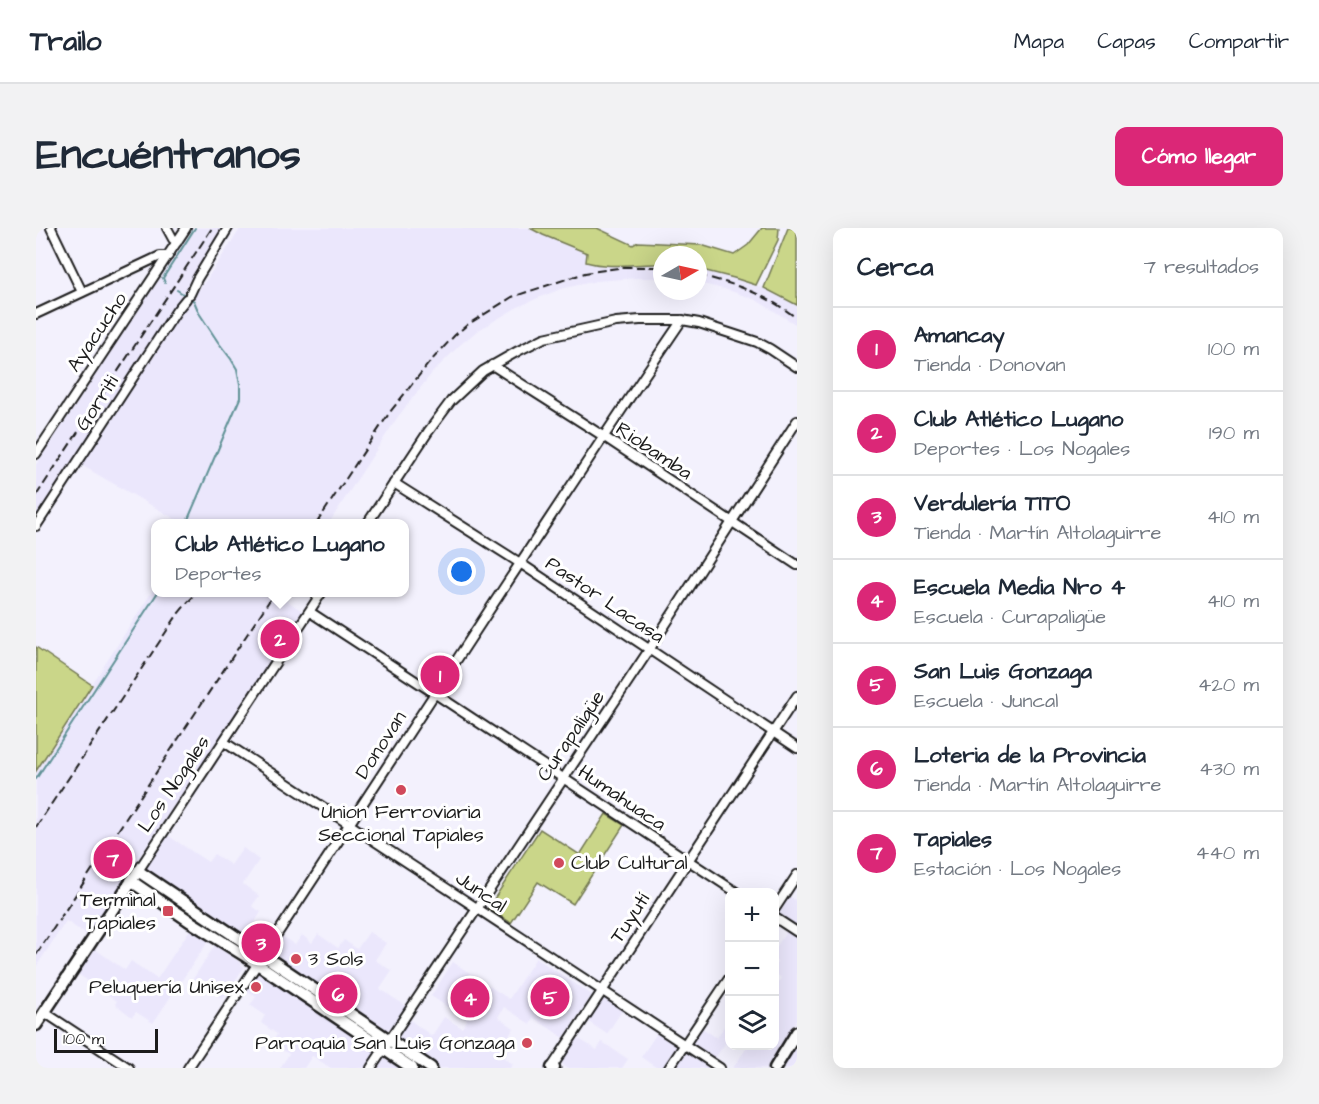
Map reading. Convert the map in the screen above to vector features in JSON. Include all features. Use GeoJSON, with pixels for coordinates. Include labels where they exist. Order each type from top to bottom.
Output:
{"type":"FeatureCollection","features":[{"type":"Feature","properties":{"kind":"street"},"geometry":{"type":"LineString","coordinates":[[51,228],[82,292]]}},
{"type":"Feature","properties":{"kind":"street"},"geometry":{"type":"LineString","coordinates":[[167,228],[177,242]]}},
{"type":"Feature","properties":{"kind":"street","name":"Ayacucho"},"geometry":{"type":"LineString","coordinates":[[36,454],[39,442],[186,228]]}},
{"type":"Feature","properties":{"kind":"street","name":"Gorriti"},"geometry":{"type":"LineString","coordinates":[[36,526],[177,310],[188,297],[228,228]]}},
{"type":"Feature","properties":{"kind":"street"},"geometry":{"type":"LineString","coordinates":[[36,314],[160,256],[168,256]]}},
{"type":"Feature","properties":{"kind":"street"},"geometry":{"type":"LineString","coordinates":[[370,519],[451,401],[492,365],[537,340],[616,322],[682,320],[699,323],[757,342],[797,367]]}},
{"type":"Feature","properties":{"kind":"street","name":"Donovan"},"geometry":{"type":"LineString","coordinates":[[188,1068],[603,436],[682,320]]}},
{"type":"Feature","properties":{"kind":"street","name":"Riobamba"},"geometry":{"type":"LineString","coordinates":[[492,365],[797,565]]}},
{"type":"Feature","properties":{"kind":"street","name":"Curapaligüe"},"geometry":{"type":"LineString","coordinates":[[371,1068],[797,421]]}},
{"type":"Feature","properties":{"kind":"street","name":"Pastor Lacasa"},"geometry":{"type":"LineString","coordinates":[[394,483],[520,563],[797,748]]}},
{"type":"Feature","properties":{"kind":"street","name":"Los Nogales"},"geometry":{"type":"LineString","coordinates":[[36,1025],[319,597]]}},
{"type":"Feature","properties":{"kind":"street","name":"Humahuaca"},"geometry":{"type":"LineString","coordinates":[[309,612],[730,888]]}},
{"type":"Feature","properties":{"kind":"street","name":"Tuyutí"},"geometry":{"type":"LineString","coordinates":[[552,1068],[797,696]]}},
{"type":"Feature","properties":{"kind":"street","name":"Juncal"},"geometry":{"type":"LineString","coordinates":[[224,742],[720,1068]]}},
{"type":"Feature","properties":{"kind":"street"},"geometry":{"type":"LineString","coordinates":[[138,871],[261,960],[386,1045],[412,1068]]}},
{"type":"Feature","properties":{"kind":"street"},"geometry":{"type":"LineString","coordinates":[[779,902],[797,875]]}},
{"type":"Feature","properties":{"kind":"street"},"geometry":{"type":"LineString","coordinates":[[131,881],[261,960]]}},
{"type":"Feature","properties":{"kind":"street"},"geometry":{"type":"LineString","coordinates":[[779,920],[797,932]]}},
{"type":"Feature","properties":{"kind":"street"},"geometry":{"type":"LineString","coordinates":[[669,1068],[725,983]]}},
{"type":"Feature","properties":{"kind":"street"},"geometry":{"type":"LineString","coordinates":[[44,1012],[129,1068]]}},
{"type":"Feature","properties":{"kind":"street"},"geometry":{"type":"LineString","coordinates":[[775,1068],[797,1032]]}},
{"type":"Feature","properties":{"kind":"street"},"geometry":{"type":"LineString","coordinates":[[386,1045],[432,1068]]}},
{"type":"Feature","properties":{"kind":"shaded area"},"geometry":{"type":"Polygon","coordinates":[[[193,228],[228,228],[36,518],[36,465],[193,228]]]}},
{"type":"Feature","properties":{"kind":"shaded area"},"geometry":{"type":"Polygon","coordinates":[[[241,228],[530,228],[587,253],[653,264],[653,278],[596,281],[561,289],[516,308],[477,331],[432,373],[397,418],[332,519],[175,519],[81,465],[179,316],[241,228]]]}},
{"type":"Feature","properties":{"kind":"shaded area"},"geometry":{"type":"Polygon","coordinates":[[[707,271],[764,288],[797,305],[797,325],[756,300],[707,285],[707,271]]]}},
{"type":"Feature","properties":{"kind":"shaded area"},"geometry":{"type":"Polygon","coordinates":[[[151,593],[151,597],[281,597],[304,612],[87,935],[66,921],[36,967],[36,771],[151,593]]]}},
{"type":"Feature","properties":{"kind":"shaded area"},"geometry":{"type":"Polygon","coordinates":[[[164,833],[208,862],[214,854],[231,865],[243,848],[259,860],[243,884],[259,896],[252,906],[261,912],[255,922],[273,933],[264,946],[259,947],[145,873],[143,866],[164,833]]]}},
{"type":"Feature","properties":{"kind":"shaded area"},"geometry":{"type":"Polygon","coordinates":[[[786,894],[797,901],[797,927],[779,914],[779,907],[786,894]]]}},
{"type":"Feature","properties":{"kind":"shaded area"},"geometry":{"type":"Polygon","coordinates":[[[191,928],[209,940],[153,1023],[136,1012],[132,1017],[115,1004],[117,1001],[78,974],[95,949],[125,970],[131,961],[157,979],[191,928]]]}},
{"type":"Feature","properties":{"kind":"shaded area"},"geometry":{"type":"Polygon","coordinates":[[[788,929],[797,935],[797,1019],[779,1049],[779,981],[781,978],[779,976],[779,943],[788,929]]]}},
{"type":"Feature","properties":{"kind":"shaded area"},"geometry":{"type":"Polygon","coordinates":[[[369,932],[386,943],[375,960],[392,971],[380,989],[406,1006],[392,1027],[385,1031],[269,952],[279,934],[295,945],[302,935],[312,943],[318,934],[338,948],[344,940],[357,949],[369,932]]]}},
{"type":"Feature","properties":{"kind":"shaded area"},"geometry":{"type":"Polygon","coordinates":[[[215,945],[244,967],[223,999],[193,979],[215,945]]]}},
{"type":"Feature","properties":{"kind":"shaded area"},"geometry":{"type":"Polygon","coordinates":[[[536,958],[592,995],[564,1038],[534,1018],[530,1024],[504,1007],[498,1017],[514,1028],[503,1045],[510,1049],[504,1058],[513,1064],[510,1068],[440,1068],[398,1040],[396,1035],[406,1017],[432,1036],[444,1017],[462,1028],[467,1020],[431,996],[453,962],[509,999],[536,958]]]}},
{"type":"Feature","properties":{"kind":"shaded area"},"geometry":{"type":"Polygon","coordinates":[[[259,971],[377,1049],[364,1068],[331,1068],[312,1056],[304,1068],[280,1068],[289,1054],[272,1043],[277,1034],[261,1023],[265,1015],[250,1005],[256,997],[245,989],[259,971]]]}},
{"type":"Feature","properties":{"kind":"shaded area"},"geometry":{"type":"Polygon","coordinates":[[[602,997],[623,1009],[607,1034],[587,1021],[602,997]]]}},
{"type":"Feature","properties":{"kind":"shaded area"},"geometry":{"type":"Polygon","coordinates":[[[725,1025],[725,1044],[713,1061],[689,1044],[699,1026],[717,1038],[725,1025]]]}},
{"type":"Feature","properties":{"kind":"shaded area"},"geometry":{"type":"Polygon","coordinates":[[[657,1033],[676,1046],[676,1050],[664,1068],[657,1068],[641,1057],[657,1033]]]}},
{"type":"Feature","properties":{"kind":"shaded area"},"geometry":{"type":"Polygon","coordinates":[[[797,1035],[797,1068],[777,1068],[797,1035]]]}},
{"type":"Feature","properties":{"kind":"shaded area"},"geometry":{"type":"Polygon","coordinates":[[[576,1037],[597,1050],[602,1042],[628,1059],[622,1068],[567,1068],[562,1061],[576,1037]]]}},
{"type":"Feature","properties":{"kind":"shaded area"},"geometry":{"type":"Polygon","coordinates":[[[745,1050],[779,1050],[768,1068],[733,1068],[745,1050]]]}},
{"type":"Feature","properties":{"kind":"shaded area"},"geometry":{"type":"Polygon","coordinates":[[[685,1051],[712,1068],[671,1068],[685,1051]]]}},
{"type":"Feature","properties":{"kind":"shaded area"},"geometry":{"type":"Polygon","coordinates":[[[382,1055],[386,1056],[405,1068],[373,1068],[382,1055]]]}},
{"type":"Feature","properties":{"kind":"green space"},"geometry":{"type":"Polygon","coordinates":[[[530,228],[597,228],[633,245],[638,242],[704,246],[653,246],[653,264],[595,264],[586,262],[587,253],[530,228]]]}},
{"type":"Feature","properties":{"kind":"green space"},"geometry":{"type":"Polygon","coordinates":[[[762,228],[779,228],[778,240],[756,285],[707,271],[707,247],[734,255],[748,245],[762,228]]]}},
{"type":"Feature","properties":{"kind":"green space"},"geometry":{"type":"Polygon","coordinates":[[[788,228],[797,228],[797,305],[764,288],[788,228]]]}},
{"type":"Feature","properties":{"kind":"green space"},"geometry":{"type":"Polygon","coordinates":[[[36,647],[92,685],[36,771],[36,647]]]}},
{"type":"Feature","properties":{"kind":"green space","name":"Club Cultural"},"geometry":{"type":"Polygon","coordinates":[[[606,814],[624,825],[573,904],[538,882],[511,923],[488,908],[540,829],[580,855],[606,814]]]}},
{"type":"Feature","properties":{"kind":"waterway"},"geometry":{"type":"LineString","coordinates":[[165,283],[163,278],[195,228]]}},
{"type":"Feature","properties":{"kind":"waterway"},"geometry":{"type":"LineString","coordinates":[[177,290],[194,301],[199,313],[237,369],[240,384],[240,398],[188,519]]}},
{"type":"Feature","properties":{"kind":"waterway"},"geometry":{"type":"LineString","coordinates":[[36,779],[155,597]]}},
{"type":"Feature","properties":{"kind":"railway"},"geometry":{"type":"LineString","coordinates":[[36,496],[212,228]]}},
{"type":"Feature","properties":{"kind":"railway"},"geometry":{"type":"LineString","coordinates":[[319,519],[390,412],[429,363],[467,325],[512,297],[585,273],[624,267],[653,267]]}},
{"type":"Feature","properties":{"kind":"railway"},"geometry":{"type":"LineString","coordinates":[[707,277],[752,292],[797,318]]}},
{"type":"Feature","properties":{"kind":"railway"},"geometry":{"type":"LineString","coordinates":[[36,827],[178,614],[193,597]]}},
{"type":"Feature","properties":{"kind":"railway"},"geometry":{"type":"LineString","coordinates":[[36,955],[272,597]]}},
{"type":"Feature","properties":{"kind":"place","name":"Club Atlético Lugano"},"geometry":{"type":"Point","coordinates":[280,639]}},
{"type":"Feature","properties":{"kind":"place","name":"Amancay"},"geometry":{"type":"Point","coordinates":[440,675]}},
{"type":"Feature","properties":{"kind":"place","name":"Union Ferroviaria Seccional Tapiales"},"geometry":{"type":"Point","coordinates":[401,790]}},
{"type":"Feature","properties":{"kind":"place","name":"Tapiales"},"geometry":{"type":"Point","coordinates":[113,859]}},
{"type":"Feature","properties":{"kind":"place","name":"Club Cultural"},"geometry":{"type":"Point","coordinates":[559,863]}},
{"type":"Feature","properties":{"kind":"place","name":"Terminal Tapiales"},"geometry":{"type":"Point","coordinates":[168,911]}},
{"type":"Feature","properties":{"kind":"place","name":"Verdulería TITO"},"geometry":{"type":"Point","coordinates":[261,943]}},
{"type":"Feature","properties":{"kind":"place","name":"3 Sols"},"geometry":{"type":"Point","coordinates":[296,959]}},
{"type":"Feature","properties":{"kind":"place","name":"Peluquería Unisex"},"geometry":{"type":"Point","coordinates":[256,987]}},
{"type":"Feature","properties":{"kind":"place","name":"Loteria de la Provincia"},"geometry":{"type":"Point","coordinates":[338,994]}},
{"type":"Feature","properties":{"kind":"place","name":"San Luis Gonzaga"},"geometry":{"type":"Point","coordinates":[550,997]}},
{"type":"Feature","properties":{"kind":"place","name":"Escuela Media Nro 4"},"geometry":{"type":"Point","coordinates":[470,998]}},
{"type":"Feature","properties":{"kind":"place","name":"Parroquia San Luis Gonzaga"},"geometry":{"type":"Point","coordinates":[527,1043]}}]}
